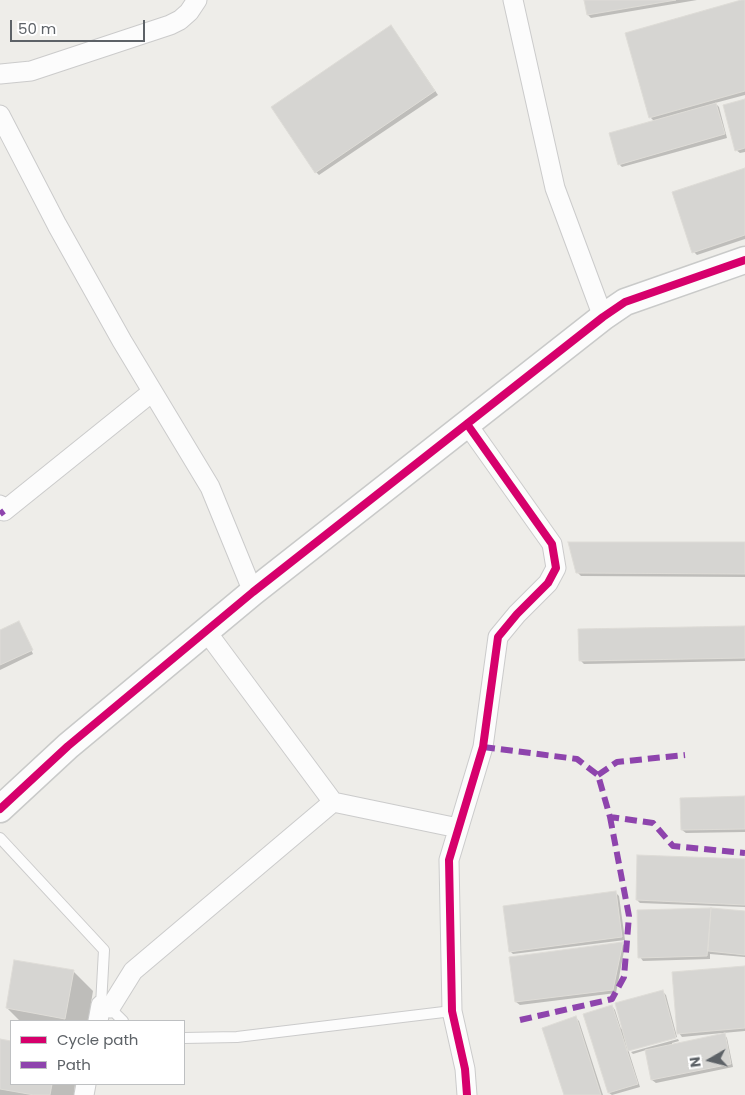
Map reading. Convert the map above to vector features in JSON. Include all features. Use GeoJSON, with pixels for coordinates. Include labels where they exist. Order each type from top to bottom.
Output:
{"type":"FeatureCollection","features":[{"type":"Feature","properties":{"kind":"street"},"geometry":{"type":"LineString","coordinates":[[0,74],[31,71],[170,25],[180,20],[189,12],[197,0]]}},
{"type":"Feature","properties":{"kind":"street"},"geometry":{"type":"LineString","coordinates":[[512,0],[555,188],[603,317]]}},
{"type":"Feature","properties":{"kind":"street"},"geometry":{"type":"LineString","coordinates":[[0,115],[57,225],[152,392],[210,487],[253,592]]}},
{"type":"Feature","properties":{"kind":"street"},"geometry":{"type":"LineString","coordinates":[[0,810],[68,746],[253,592],[603,317],[625,302],[745,260]]}},
{"type":"Feature","properties":{"kind":"street"},"geometry":{"type":"LineString","coordinates":[[0,505],[4,511],[152,392]]}},
{"type":"Feature","properties":{"kind":"street"},"geometry":{"type":"LineString","coordinates":[[467,1095],[465,1069],[452,1011],[449,860],[483,747],[498,637],[517,614],[548,583],[556,568],[552,544],[468,424]]}},
{"type":"Feature","properties":{"kind":"street"},"geometry":{"type":"LineString","coordinates":[[206,631],[333,802],[458,828]]}},
{"type":"Feature","properties":{"kind":"street"},"geometry":{"type":"LineString","coordinates":[[103,1011],[133,971],[333,802]]}},
{"type":"Feature","properties":{"kind":"lane"},"geometry":{"type":"LineString","coordinates":[[0,838],[104,950],[103,1011],[122,1020]]}},
{"type":"Feature","properties":{"kind":"lane"},"geometry":{"type":"LineString","coordinates":[[185,1038],[237,1037],[452,1011]]}},
{"type":"Feature","properties":{"kind":"building"},"geometry":{"type":"Polygon","coordinates":[[[584,0],[676,0],[587,15],[584,0]]]}},
{"type":"Feature","properties":{"kind":"building"},"geometry":{"type":"Polygon","coordinates":[[[745,0],[745,91],[649,118],[625,33],[745,0]]]}},
{"type":"Feature","properties":{"kind":"building"},"geometry":{"type":"Polygon","coordinates":[[[391,25],[435,91],[315,173],[271,107],[391,25]]]}},
{"type":"Feature","properties":{"kind":"building"},"geometry":{"type":"Polygon","coordinates":[[[745,99],[745,148],[735,151],[723,105],[745,99]]]}},
{"type":"Feature","properties":{"kind":"building"},"geometry":{"type":"Polygon","coordinates":[[[716,103],[725,134],[618,165],[609,133],[716,103]]]}},
{"type":"Feature","properties":{"kind":"building"},"geometry":{"type":"Polygon","coordinates":[[[745,168],[745,235],[692,253],[672,192],[745,168]]]}},
{"type":"Feature","properties":{"kind":"building"},"geometry":{"type":"Polygon","coordinates":[[[568,542],[745,542],[745,574],[576,573],[568,542]]]}},
{"type":"Feature","properties":{"kind":"building"},"geometry":{"type":"Polygon","coordinates":[[[19,621],[33,650],[0,665],[0,630],[19,621]]]}},
{"type":"Feature","properties":{"kind":"building"},"geometry":{"type":"Polygon","coordinates":[[[745,626],[745,658],[579,661],[578,629],[745,626]]]}},
{"type":"Feature","properties":{"kind":"building"},"geometry":{"type":"Polygon","coordinates":[[[745,796],[745,829],[681,830],[680,798],[745,796]]]}},
{"type":"Feature","properties":{"kind":"building"},"geometry":{"type":"Polygon","coordinates":[[[637,855],[745,859],[745,905],[636,900],[637,855]]]}},
{"type":"Feature","properties":{"kind":"building"},"geometry":{"type":"Polygon","coordinates":[[[616,891],[622,937],[509,952],[503,906],[616,891]]]}},
{"type":"Feature","properties":{"kind":"building"},"geometry":{"type":"Polygon","coordinates":[[[711,908],[745,911],[745,955],[708,951],[711,908]]]}},
{"type":"Feature","properties":{"kind":"building"},"geometry":{"type":"Polygon","coordinates":[[[711,908],[707,956],[638,958],[637,910],[711,908]]]}},
{"type":"Feature","properties":{"kind":"building"},"geometry":{"type":"Polygon","coordinates":[[[623,942],[613,990],[515,1002],[509,957],[623,942]]]}},
{"type":"Feature","properties":{"kind":"building"},"geometry":{"type":"Polygon","coordinates":[[[14,960],[74,970],[65,1019],[6,1008],[14,960]]]}},
{"type":"Feature","properties":{"kind":"building"},"geometry":{"type":"Polygon","coordinates":[[[745,966],[745,1028],[677,1034],[672,972],[745,966]]]}},
{"type":"Feature","properties":{"kind":"building"},"geometry":{"type":"Polygon","coordinates":[[[663,990],[676,1038],[628,1051],[615,1003],[663,990]]]}},
{"type":"Feature","properties":{"kind":"building"},"geometry":{"type":"Polygon","coordinates":[[[612,1005],[638,1084],[608,1093],[583,1014],[612,1005]]]}},
{"type":"Feature","properties":{"kind":"building"},"geometry":{"type":"Polygon","coordinates":[[[576,1016],[601,1095],[564,1095],[542,1028],[576,1016]]]}},
{"type":"Feature","properties":{"kind":"building"},"geometry":{"type":"Polygon","coordinates":[[[725,1033],[731,1064],[651,1080],[645,1050],[725,1033]]]}},
{"type":"Feature","properties":{"kind":"building"},"geometry":{"type":"Polygon","coordinates":[[[0,1039],[10,1041],[10,1085],[52,1085],[50,1095],[34,1095],[0,1089],[0,1039]]]}},
{"type":"Feature","properties":{"kind":"marked path"},"geometry":{"type":"LineString","coordinates":[[0,514],[4,511]]}},
{"type":"Feature","properties":{"kind":"marked path"},"geometry":{"type":"LineString","coordinates":[[483,747],[577,759],[598,775],[610,817],[653,823],[673,846],[745,853]]}},
{"type":"Feature","properties":{"kind":"marked path"},"geometry":{"type":"LineString","coordinates":[[598,775],[617,762],[685,755]]}},
{"type":"Feature","properties":{"kind":"marked path"},"geometry":{"type":"LineString","coordinates":[[520,1020],[612,999],[624,977],[629,916],[610,817]]}},
{"type":"Feature","properties":{"kind":"cycle path"},"geometry":{"type":"LineString","coordinates":[[0,809],[68,746],[253,592],[603,317],[625,302],[745,260]]}},
{"type":"Feature","properties":{"kind":"cycle path"},"geometry":{"type":"LineString","coordinates":[[467,424],[552,544],[556,568],[548,583],[517,614],[498,637],[483,747],[449,860],[452,1011],[465,1069],[467,1095]]}}]}
